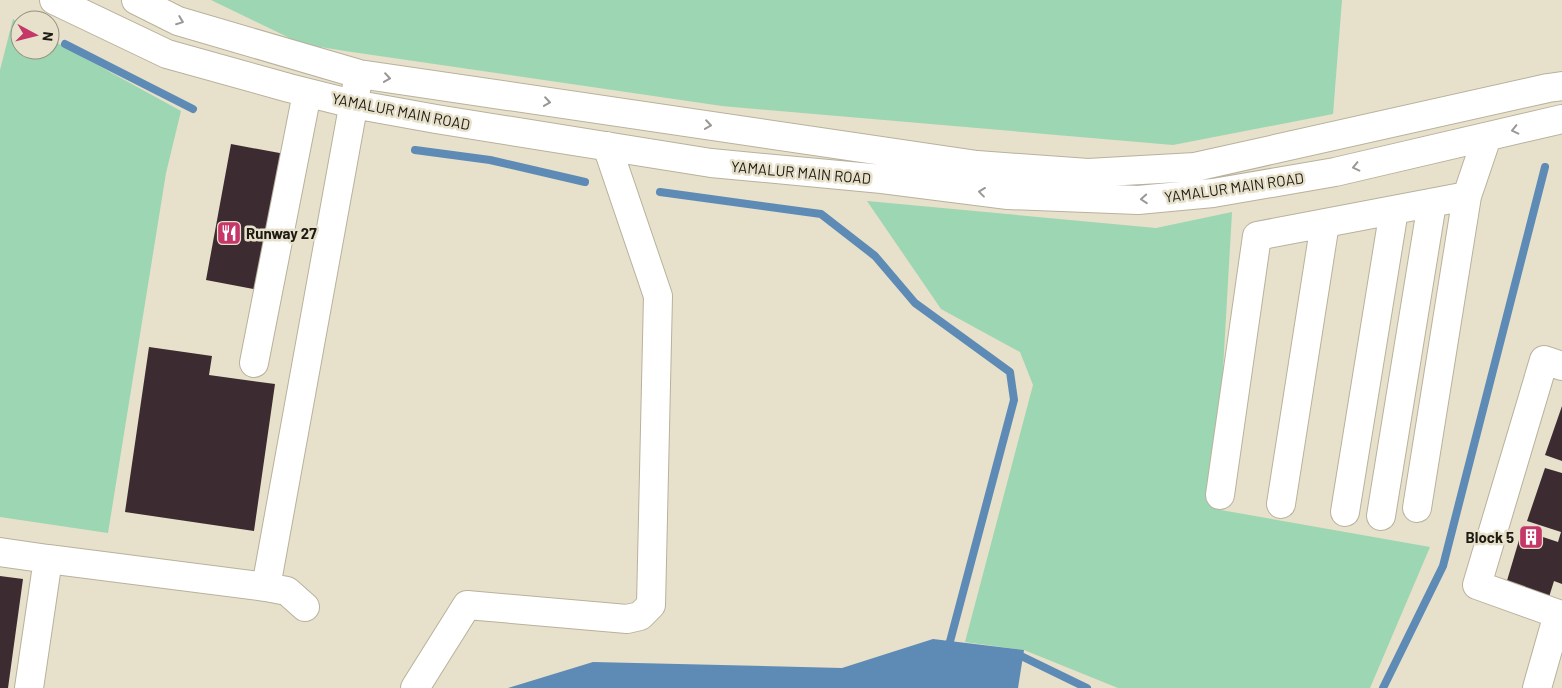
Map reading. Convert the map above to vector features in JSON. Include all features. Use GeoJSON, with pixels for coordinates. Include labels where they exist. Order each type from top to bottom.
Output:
{"type":"FeatureCollection","features":[{"type":"Feature","properties":{"kind":"street","name":"YAMALUR MAIN ROAD"},"geometry":{"type":"LineString","coordinates":[[54,0],[167,54],[353,104],[711,163],[882,179],[1008,195],[1138,200],[1214,193],[1335,172],[1562,119]]}},
{"type":"Feature","properties":{"kind":"street","name":"YAMALUR MAIN ROAD"},"geometry":{"type":"LineString","coordinates":[[136,0],[178,21],[359,74],[977,165],[1088,173],[1195,167],[1562,86]]}},
{"type":"Feature","properties":{"kind":"street"},"geometry":{"type":"LineString","coordinates":[[266,587],[359,74]]}},
{"type":"Feature","properties":{"kind":"street"},"geometry":{"type":"LineString","coordinates":[[254,363],[308,92]]}},
{"type":"Feature","properties":{"kind":"street"},"geometry":{"type":"LineString","coordinates":[[1417,508],[1467,196],[1487,137]]}},
{"type":"Feature","properties":{"kind":"street"},"geometry":{"type":"LineString","coordinates":[[415,688],[467,605],[627,619],[640,616],[651,605],[658,296],[607,146]]}},
{"type":"Feature","properties":{"kind":"street"},"geometry":{"type":"LineString","coordinates":[[1220,495],[1257,236],[1467,196]]}},
{"type":"Feature","properties":{"kind":"street"},"geometry":{"type":"LineString","coordinates":[[1381,516],[1432,203]]}},
{"type":"Feature","properties":{"kind":"street"},"geometry":{"type":"LineString","coordinates":[[1345,512],[1394,210]]}},
{"type":"Feature","properties":{"kind":"street"},"geometry":{"type":"LineString","coordinates":[[1281,504],[1325,223]]}},
{"type":"Feature","properties":{"kind":"street"},"geometry":{"type":"LineString","coordinates":[[1537,688],[1558,614],[1477,585],[1544,360],[1562,366]]}},
{"type":"Feature","properties":{"kind":"street"},"geometry":{"type":"LineString","coordinates":[[0,552],[266,587],[288,591],[306,607]]}},
{"type":"Feature","properties":{"kind":"street"},"geometry":{"type":"LineString","coordinates":[[29,688],[48,559]]}},
{"type":"Feature","properties":{"kind":"green space"},"geometry":{"type":"Polygon","coordinates":[[[211,0],[1342,0],[1333,114],[1173,145],[722,106],[345,51],[302,44],[211,0]]]}},
{"type":"Feature","properties":{"kind":"green space"},"geometry":{"type":"Polygon","coordinates":[[[10,31],[10,60],[60,60],[60,44],[181,111],[166,173],[108,533],[0,517],[0,70],[10,31]]]}},
{"type":"Feature","properties":{"kind":"green space"},"geometry":{"type":"Polygon","coordinates":[[[867,201],[1156,228],[1232,212],[1215,509],[1430,547],[1370,688],[1118,688],[1024,650],[965,642],[1033,385],[1020,352],[941,309],[867,201]]]}},
{"type":"Feature","properties":{"kind":"water"},"geometry":{"type":"Polygon","coordinates":[[[933,639],[1024,650],[1018,688],[508,688],[593,662],[842,668],[933,639]]]}},
{"type":"Feature","properties":{"kind":"building"},"geometry":{"type":"Polygon","coordinates":[[[231,144],[285,154],[259,290],[206,280],[231,144]]]}},
{"type":"Feature","properties":{"kind":"building"},"geometry":{"type":"Polygon","coordinates":[[[149,347],[212,356],[209,375],[275,384],[254,531],[125,512],[149,347]]]}},
{"type":"Feature","properties":{"kind":"building"},"geometry":{"type":"Polygon","coordinates":[[[1562,406],[1562,461],[1545,455],[1562,406]]]}},
{"type":"Feature","properties":{"kind":"building","name":"Block 5"},"geometry":{"type":"Polygon","coordinates":[[[1545,468],[1562,473],[1562,584],[1554,581],[1549,597],[1506,584],[1522,530],[1558,542],[1561,532],[1527,521],[1545,468]]]}},
{"type":"Feature","properties":{"kind":"building"},"geometry":{"type":"Polygon","coordinates":[[[0,576],[23,579],[8,688],[0,688],[0,576]]]}},
{"type":"Feature","properties":{"kind":"waterway"},"geometry":{"type":"LineString","coordinates":[[65,44],[193,109]]}},
{"type":"Feature","properties":{"kind":"waterway"},"geometry":{"type":"LineString","coordinates":[[415,150],[490,160],[585,182]]}},
{"type":"Feature","properties":{"kind":"waterway"},"geometry":{"type":"LineString","coordinates":[[1383,688],[1443,566],[1545,167]]}},
{"type":"Feature","properties":{"kind":"waterway"},"geometry":{"type":"LineString","coordinates":[[660,192],[821,214],[875,256],[915,303],[1010,372],[1014,400],[948,649]]}},
{"type":"Feature","properties":{"kind":"waterway"},"geometry":{"type":"LineString","coordinates":[[1014,654],[1087,688]]}},
{"type":"Feature","properties":{"kind":"place","name":"Runway 27"},"geometry":{"type":"Point","coordinates":[229,233]}},
{"type":"Feature","properties":{"kind":"place","name":"Block 5"},"geometry":{"type":"Point","coordinates":[1531,537]}}]}
